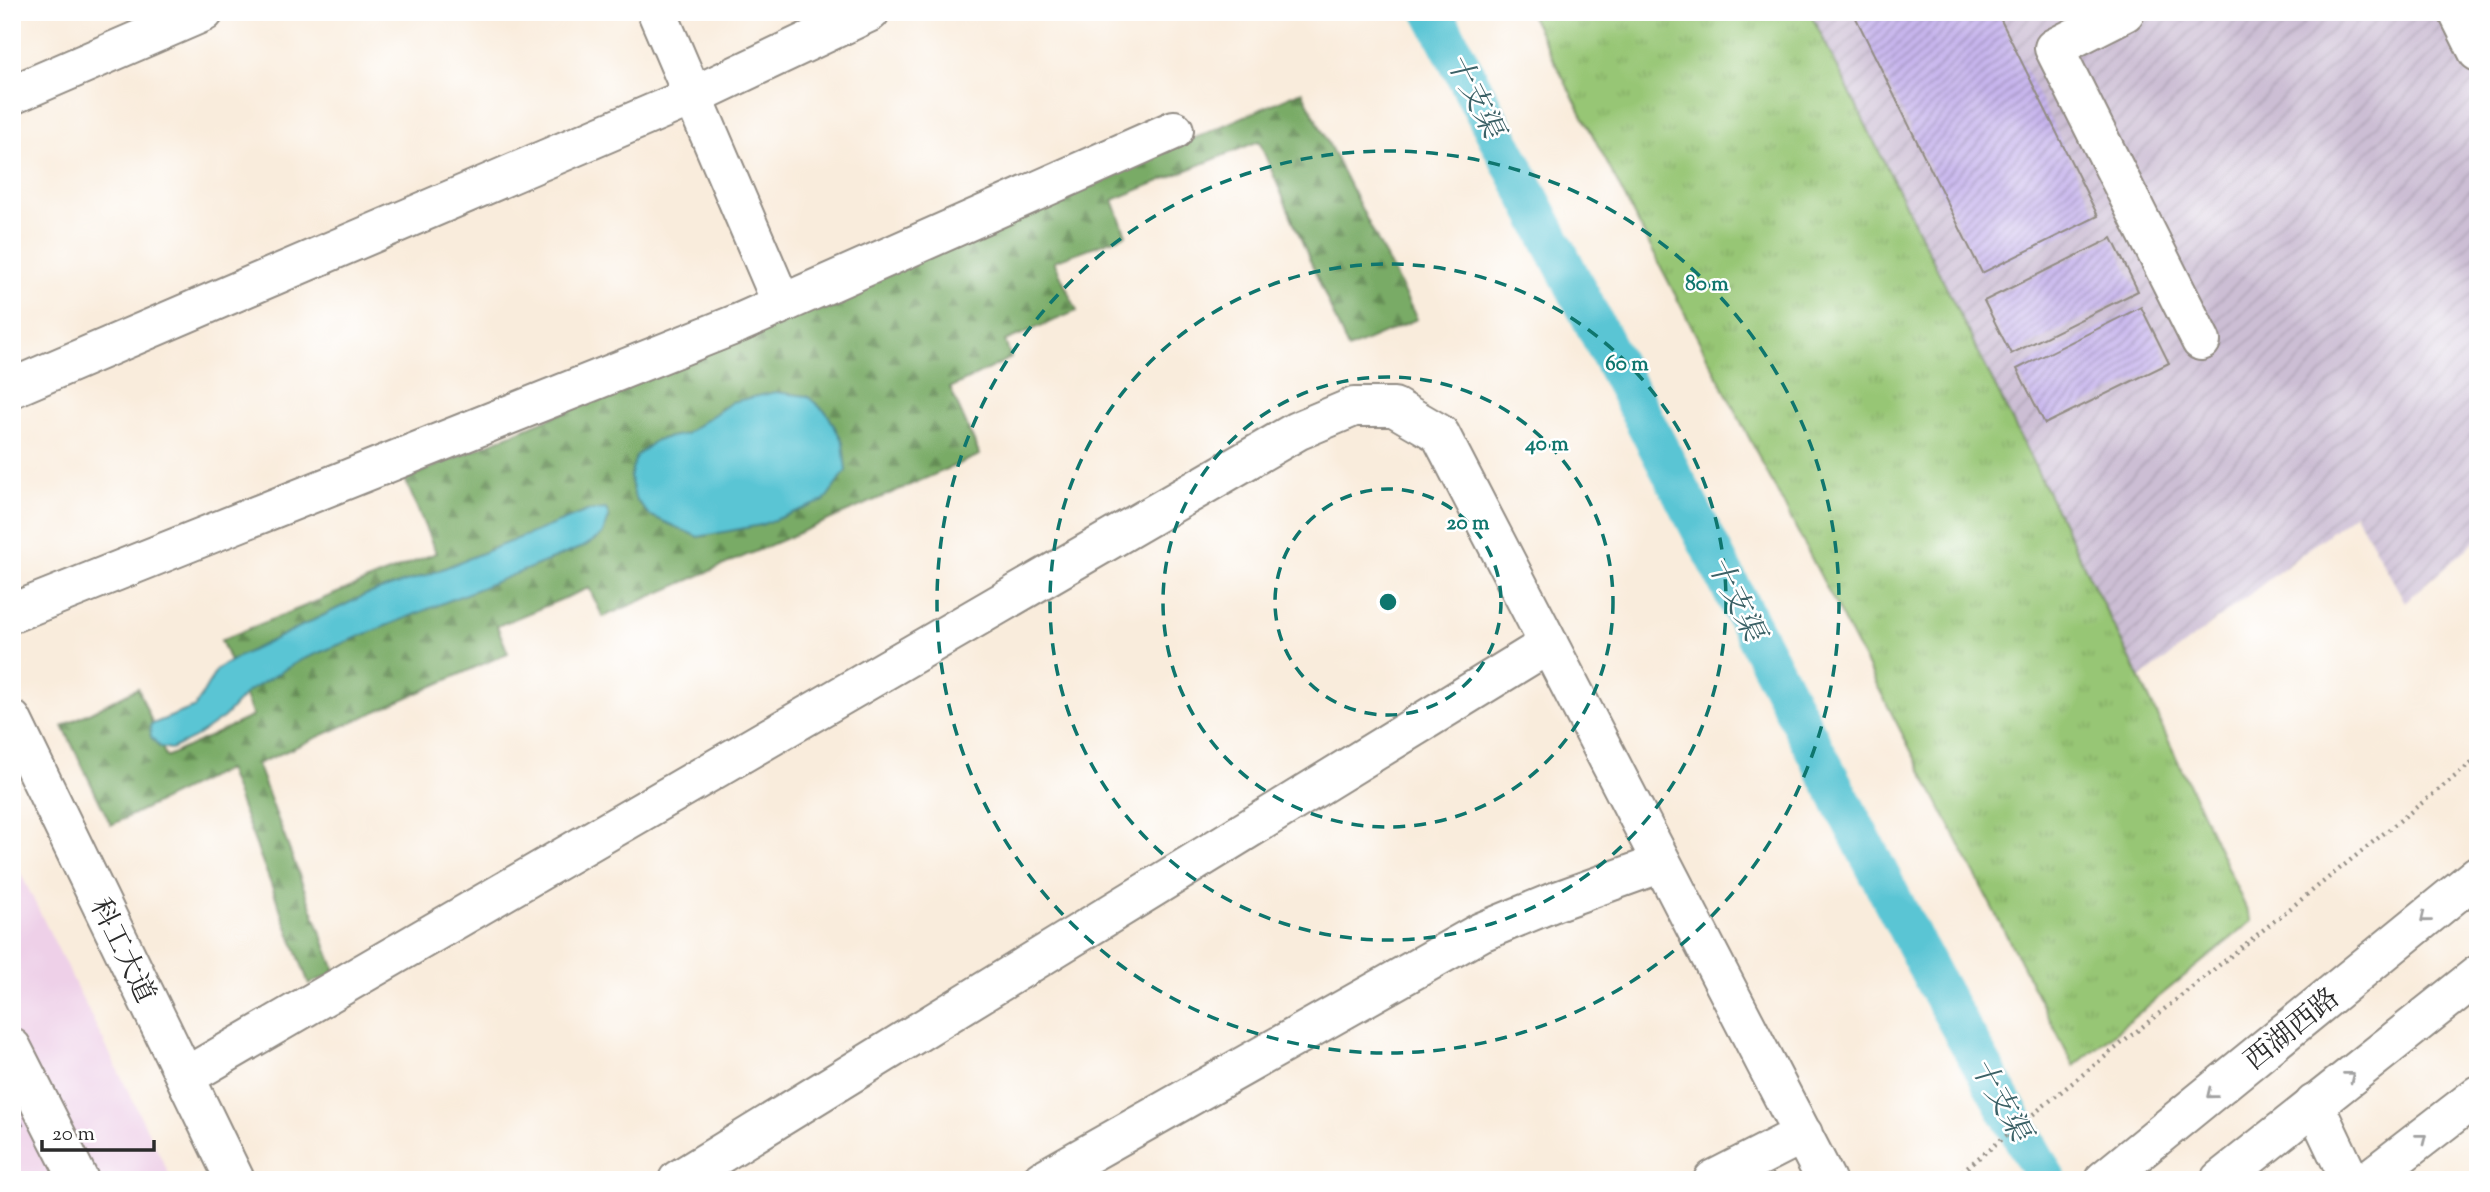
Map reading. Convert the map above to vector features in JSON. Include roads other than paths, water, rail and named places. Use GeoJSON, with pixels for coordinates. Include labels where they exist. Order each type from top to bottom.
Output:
{"type":"FeatureCollection","features":[{"type":"Feature","properties":{"kind":"street"},"geometry":{"type":"LineString","coordinates":[[12,95],[204,12]]}},
{"type":"Feature","properties":{"kind":"street"},"geometry":{"type":"LineString","coordinates":[[657,12],[782,304]]}},
{"type":"Feature","properties":{"kind":"street"},"geometry":{"type":"LineString","coordinates":[[12,388],[693,96],[870,12]]}},
{"type":"Feature","properties":{"kind":"street"},"geometry":{"type":"LineString","coordinates":[[2125,12],[2054,48],[2201,341]]}},
{"type":"Feature","properties":{"kind":"street"},"geometry":{"type":"LineString","coordinates":[[2458,12],[2478,52]]}},
{"type":"Feature","properties":{"kind":"street"},"geometry":{"type":"LineString","coordinates":[[12,613],[782,304],[1174,130]]}},
{"type":"Feature","properties":{"kind":"street"},"geometry":{"type":"LineString","coordinates":[[185,1077],[1297,431],[1354,407],[1394,407],[1440,434],[1826,1180]]}},
{"type":"Feature","properties":{"kind":"street"},"geometry":{"type":"LineString","coordinates":[[678,1180],[1549,644]]}},
{"type":"Feature","properties":{"kind":"street","name":"科工大道"},"geometry":{"type":"LineString","coordinates":[[12,720],[235,1180]]}},
{"type":"Feature","properties":{"kind":"street"},"geometry":{"type":"LineString","coordinates":[[1042,1180],[1481,932],[1662,863]]}},
{"type":"Feature","properties":{"kind":"street","name":"西湖西路"},"geometry":{"type":"LineString","coordinates":[[2104,1180],[2478,875]]}},
{"type":"Feature","properties":{"kind":"street"},"geometry":{"type":"LineString","coordinates":[[2220,1180],[2478,975]]}},
{"type":"Feature","properties":{"kind":"street"},"geometry":{"type":"LineString","coordinates":[[12,1048],[79,1179]]}},
{"type":"Feature","properties":{"kind":"street"},"geometry":{"type":"LineString","coordinates":[[2368,1180],[2478,1095]]}},
{"type":"Feature","properties":{"kind":"street"},"geometry":{"type":"LineString","coordinates":[[2314,1104],[2350,1180]]}},
{"type":"Feature","properties":{"kind":"street"},"geometry":{"type":"LineString","coordinates":[[1713,1180],[1803,1135]]}},
{"type":"Feature","properties":{"kind":"water"},"geometry":{"type":"Polygon","coordinates":[[[775,392],[807,396],[827,413],[843,442],[846,471],[824,501],[761,525],[698,537],[649,515],[635,498],[630,477],[636,456],[656,440],[685,434],[732,402],[775,392]]]}},
{"type":"Feature","properties":{"kind":"water"},"geometry":{"type":"Polygon","coordinates":[[[606,509],[609,517],[602,535],[585,546],[301,660],[247,692],[224,717],[194,738],[171,749],[160,747],[151,737],[150,725],[195,707],[217,669],[238,657],[365,595],[427,575],[587,511],[606,509]]]}},
{"type":"Feature","properties":{"kind":"waterway","name":"十支渠"},"geometry":{"type":"LineString","coordinates":[[1433,12],[1936,984],[2047,1180]]}}]}
